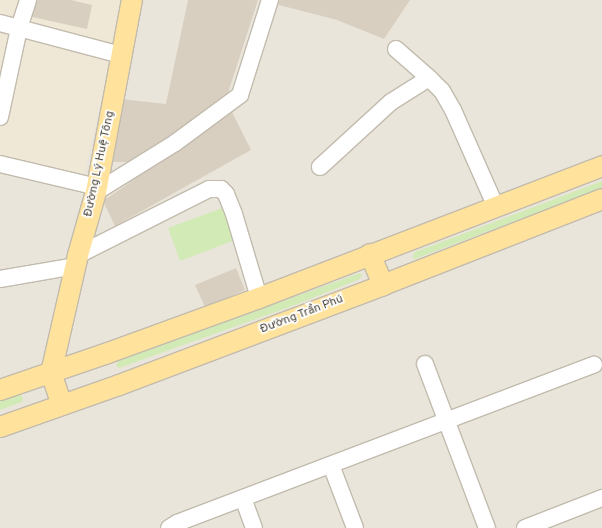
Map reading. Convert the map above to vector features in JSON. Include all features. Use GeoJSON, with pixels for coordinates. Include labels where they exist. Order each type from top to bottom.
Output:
{"type":"FeatureCollection","features":[{"type":"Feature","properties":{"kind":"main road","name":"Đường Lý Huệ Tông"},"geometry":{"type":"LineString","coordinates":[[51,373],[76,260],[96,189],[132,0]]}},
{"type":"Feature","properties":{"kind":"main road"},"geometry":{"type":"LineString","coordinates":[[0,390],[259,298],[602,166]]}},
{"type":"Feature","properties":{"kind":"main road","name":"Đường Trần Phú"},"geometry":{"type":"LineString","coordinates":[[0,428],[383,285],[602,199]]}},
{"type":"Feature","properties":{"kind":"main road"},"geometry":{"type":"LineString","coordinates":[[370,254],[383,285]]}},
{"type":"Feature","properties":{"kind":"main road"},"geometry":{"type":"LineString","coordinates":[[51,373],[62,405]]}},
{"type":"Feature","properties":{"kind":"street"},"geometry":{"type":"LineString","coordinates":[[0,117],[6,64],[28,0]]}},
{"type":"Feature","properties":{"kind":"street"},"geometry":{"type":"LineString","coordinates":[[0,164],[96,189],[175,143],[240,95],[270,0]]}},
{"type":"Feature","properties":{"kind":"street"},"geometry":{"type":"LineString","coordinates":[[0,24],[121,55]]}},
{"type":"Feature","properties":{"kind":"street"},"geometry":{"type":"LineString","coordinates":[[396,49],[442,91],[453,110],[496,207]]}},
{"type":"Feature","properties":{"kind":"street"},"geometry":{"type":"LineString","coordinates":[[320,167],[391,102],[429,78]]}},
{"type":"Feature","properties":{"kind":"street"},"geometry":{"type":"LineString","coordinates":[[0,279],[76,260],[209,190],[221,189],[226,194],[234,214],[259,298]]}},
{"type":"Feature","properties":{"kind":"street"},"geometry":{"type":"LineString","coordinates":[[425,364],[448,421],[487,528]]}},
{"type":"Feature","properties":{"kind":"street"},"geometry":{"type":"LineString","coordinates":[[170,528],[177,523],[594,365]]}},
{"type":"Feature","properties":{"kind":"street"},"geometry":{"type":"LineString","coordinates":[[331,465],[355,528]]}},
{"type":"Feature","properties":{"kind":"street"},"geometry":{"type":"LineString","coordinates":[[243,498],[254,528]]}},
{"type":"Feature","properties":{"kind":"street"},"geometry":{"type":"LineString","coordinates":[[525,528],[602,498]]}},
{"type":"Feature","properties":{"kind":"shaded area"},"geometry":{"type":"Polygon","coordinates":[[[0,0],[602,0],[602,528],[0,528],[0,0]]]}},
{"type":"Feature","properties":{"kind":"shaded area"},"geometry":{"type":"Polygon","coordinates":[[[0,0],[124,0],[83,179],[6,158],[0,179],[0,0]]]}},
{"type":"Feature","properties":{"kind":"green space"},"geometry":{"type":"Polygon","coordinates":[[[602,181],[602,188],[415,259],[412,257],[415,252],[602,181]]]}},
{"type":"Feature","properties":{"kind":"green space"},"geometry":{"type":"Polygon","coordinates":[[[222,208],[235,240],[180,261],[168,228],[222,208]]]}},
{"type":"Feature","properties":{"kind":"green space"},"geometry":{"type":"Polygon","coordinates":[[[360,273],[362,274],[360,279],[295,305],[122,367],[119,368],[116,365],[118,361],[360,273]]]}},
{"type":"Feature","properties":{"kind":"green space"},"geometry":{"type":"Polygon","coordinates":[[[19,394],[23,397],[22,402],[0,410],[0,401],[19,394]]]}},
{"type":"Feature","properties":{"kind":"building"},"geometry":{"type":"Polygon","coordinates":[[[32,0],[71,0],[92,5],[87,29],[28,16],[32,0]]]}},
{"type":"Feature","properties":{"kind":"building"},"geometry":{"type":"Polygon","coordinates":[[[188,0],[258,0],[227,96],[185,127],[130,162],[107,162],[121,99],[166,104],[188,0]]]}},
{"type":"Feature","properties":{"kind":"building"},"geometry":{"type":"Polygon","coordinates":[[[276,0],[410,0],[384,39],[337,20],[275,4],[276,0]]]}},
{"type":"Feature","properties":{"kind":"building"},"geometry":{"type":"Polygon","coordinates":[[[232,112],[251,150],[115,226],[103,201],[232,112]]]}},
{"type":"Feature","properties":{"kind":"building"},"geometry":{"type":"Polygon","coordinates":[[[236,268],[245,290],[205,307],[195,285],[236,268]]]}}]}
